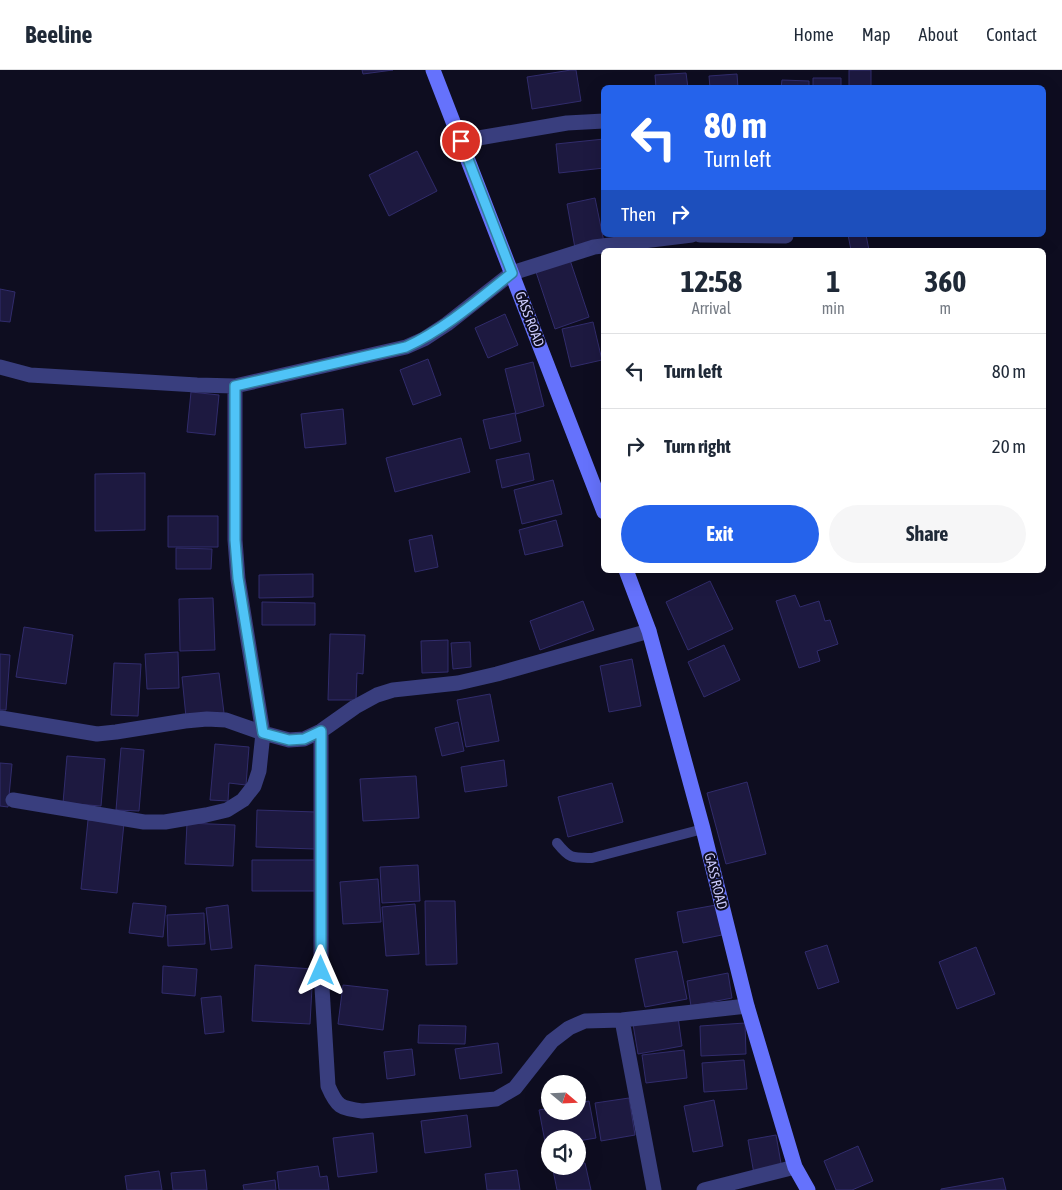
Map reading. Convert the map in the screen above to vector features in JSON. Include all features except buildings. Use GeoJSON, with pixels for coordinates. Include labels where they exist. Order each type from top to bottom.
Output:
{"type":"FeatureCollection","features":[{"type":"Feature","properties":{"kind":"main road","name":"GASS ROAD"},"geometry":{"type":"LineString","coordinates":[[433,70],[601,504]]}},
{"type":"Feature","properties":{"kind":"main road","name":"GASS ROAD"},"geometry":{"type":"LineString","coordinates":[[627,573],[649,631],[703,829],[747,1006],[795,1167],[808,1190]]}},
{"type":"Feature","properties":{"kind":"street"},"geometry":{"type":"LineString","coordinates":[[461,141],[567,123],[601,121]]}},
{"type":"Feature","properties":{"kind":"street"},"geometry":{"type":"LineString","coordinates":[[0,367],[30,374],[235,386],[406,347],[424,339],[447,324],[512,273],[594,247],[676,237]]}},
{"type":"Feature","properties":{"kind":"street"},"geometry":{"type":"LineString","coordinates":[[13,800],[144,822],[164,822],[227,810],[243,800],[254,786],[259,771],[263,733],[238,578],[235,540],[235,386]]}},
{"type":"Feature","properties":{"kind":"street"},"geometry":{"type":"LineString","coordinates":[[1,718],[97,734],[184,721],[226,720],[289,740],[304,739],[321,731],[355,707],[377,695],[393,690],[458,683],[649,631]]}},
{"type":"Feature","properties":{"kind":"street"},"geometry":{"type":"LineString","coordinates":[[321,731],[321,971],[328,1086],[334,1100],[344,1108],[362,1111],[496,1099],[515,1088],[552,1042],[569,1028],[585,1021],[622,1020],[747,1006]]}},
{"type":"Feature","properties":{"kind":"street"},"geometry":{"type":"LineString","coordinates":[[622,1020],[654,1190]]}},
{"type":"Feature","properties":{"kind":"street"},"geometry":{"type":"LineString","coordinates":[[704,1190],[795,1167]]}},
{"type":"Feature","properties":{"kind":"lane"},"geometry":{"type":"LineString","coordinates":[[557,843],[566,854],[575,858],[592,858],[703,829]]}},
{"type":"Feature","properties":{"kind":"route"},"geometry":{"type":"LineString","coordinates":[[321,971],[321,731],[304,739],[289,740],[263,733],[238,578],[235,540],[235,386],[406,347],[424,339],[447,324],[512,273],[461,141]]}}]}
